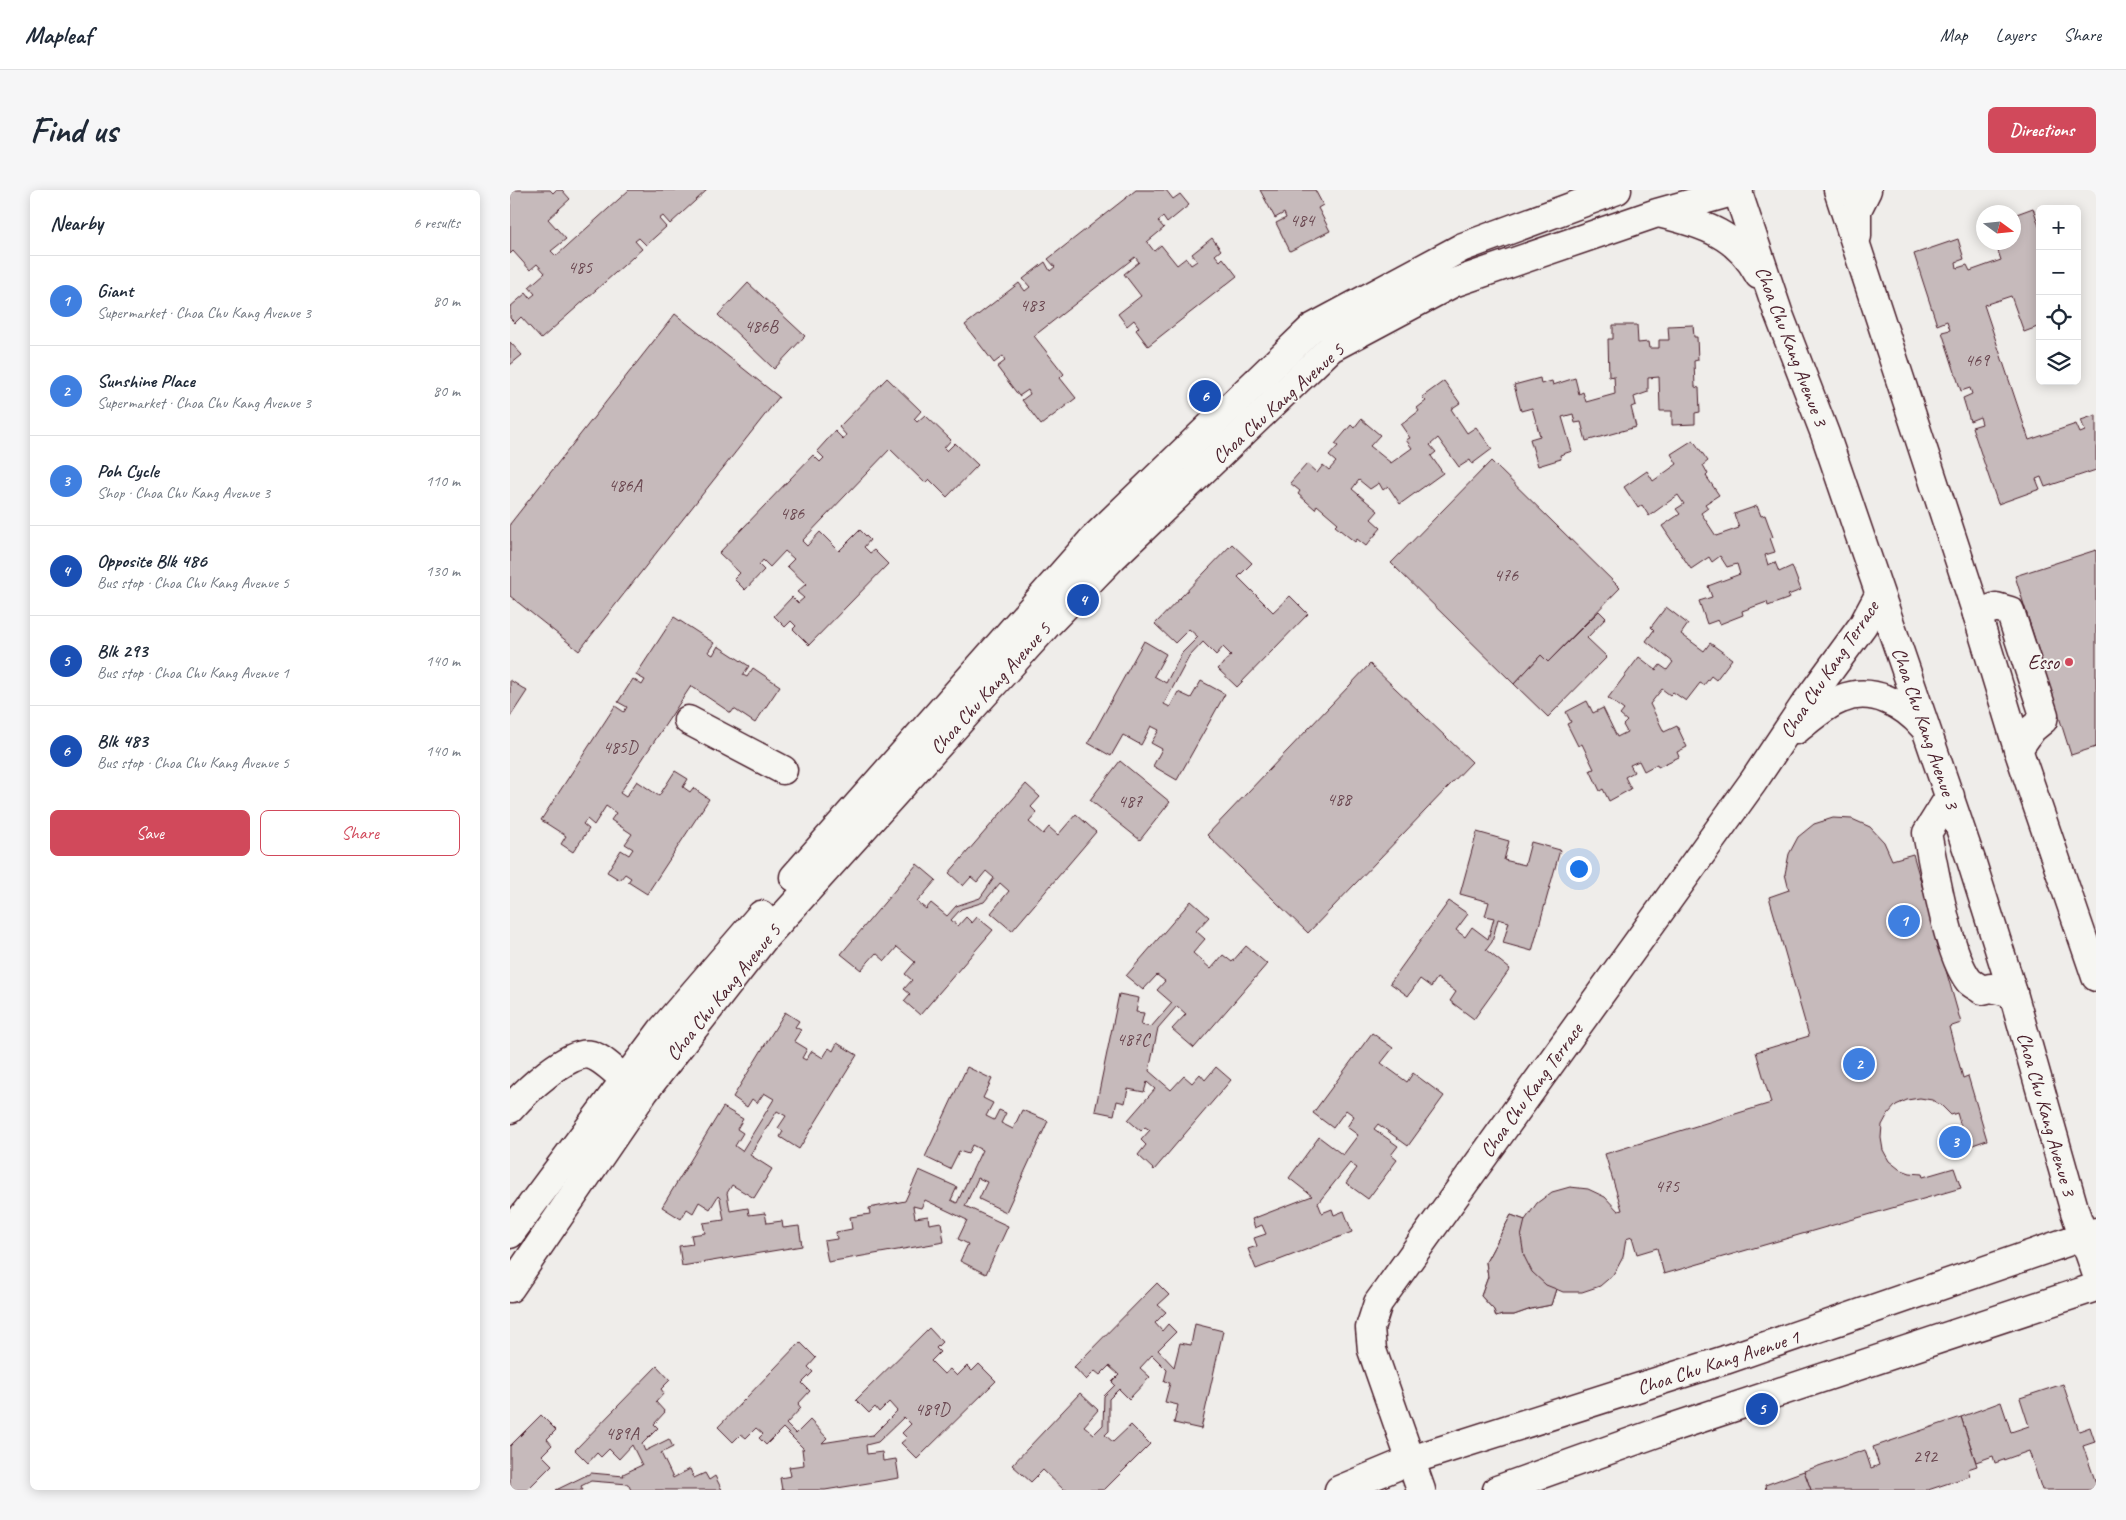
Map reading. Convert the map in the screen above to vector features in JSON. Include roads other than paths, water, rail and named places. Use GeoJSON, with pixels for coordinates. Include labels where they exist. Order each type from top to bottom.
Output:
{"type":"FeatureCollection","features":[{"type":"Feature","properties":{"kind":"street","name":"Choa Chu Kang Avenue 5"},"geometry":{"type":"LineString","coordinates":[[510,1234],[644,1092],[766,937],[1045,627],[1112,558],[1331,348],[1453,283],[1657,213],[1738,190]]}},
{"type":"Feature","properties":{"kind":"street","name":"Choa Chu Kang Avenue 3"},"geometry":{"type":"LineString","coordinates":[[1738,190],[1778,312],[1825,434],[1950,796],[2013,993],[2057,1150],[2090,1234],[2096,1272]]}},
{"type":"Feature","properties":{"kind":"street"},"geometry":{"type":"LineString","coordinates":[[1838,190],[1857,244],[2018,749],[2096,977]]}},
{"type":"Feature","properties":{"kind":"street"},"geometry":{"type":"LineString","coordinates":[[1857,244],[1857,210],[1867,190]]}},
{"type":"Feature","properties":{"kind":"street","name":"Choa Chu Kang Avenue 5"},"geometry":{"type":"LineString","coordinates":[[510,1288],[586,1154],[625,1080],[662,1030],[735,944],[1107,525],[1312,328],[1463,247],[1614,191]]}},
{"type":"Feature","properties":{"kind":"street"},"geometry":{"type":"LineString","coordinates":[[1657,213],[1699,223],[1718,232],[1750,259],[1778,312]]}},
{"type":"Feature","properties":{"kind":"street"},"geometry":{"type":"LineString","coordinates":[[1499,233],[1511,263]]}},
{"type":"Feature","properties":{"kind":"street","name":"Choa Chu Kang Terrace"},"geometry":{"type":"LineString","coordinates":[[1421,1490],[1372,1350],[1370,1328],[1378,1304],[1533,1086],[1662,911],[1863,625],[1880,595]]}},
{"type":"Feature","properties":{"kind":"street","name":"Choa Chu Kang Terrace"},"geometry":{"type":"LineString","coordinates":[[1779,743],[1841,699],[1864,693],[1896,702],[1913,714],[1927,732]]}},
{"type":"Feature","properties":{"kind":"street"},"geometry":{"type":"LineString","coordinates":[[688,720],[783,770]]}},
{"type":"Feature","properties":{"kind":"street"},"geometry":{"type":"LineString","coordinates":[[1950,796],[1927,833],[1937,883],[1956,956],[1970,981],[1982,990],[1991,988],[2013,993]]}},
{"type":"Feature","properties":{"kind":"street"},"geometry":{"type":"LineString","coordinates":[[510,1109],[530,1086],[576,1056],[593,1055],[625,1080]]}},
{"type":"Feature","properties":{"kind":"street","name":"Choa Chu Kang Avenue 1"},"geometry":{"type":"LineString","coordinates":[[1339,1490],[1411,1460],[1725,1360],[2090,1234]]}},
{"type":"Feature","properties":{"kind":"street"},"geometry":{"type":"LineString","coordinates":[[1497,1490],[1662,1431],[2096,1287]]}},
{"type":"Feature","properties":{"kind":"place","name":"Blk 483"},"geometry":{"type":"Point","coordinates":[1205,396]}},
{"type":"Feature","properties":{"kind":"place","name":"Opposite Blk 486"},"geometry":{"type":"Point","coordinates":[1083,600]}},
{"type":"Feature","properties":{"kind":"place","name":"Esso"},"geometry":{"type":"Point","coordinates":[2069,662]}},
{"type":"Feature","properties":{"kind":"place","name":"Giant"},"geometry":{"type":"Point","coordinates":[1904,921]}},
{"type":"Feature","properties":{"kind":"place","name":"Sunshine Place"},"geometry":{"type":"Point","coordinates":[1859,1064]}},
{"type":"Feature","properties":{"kind":"place","name":"Poh Cycle"},"geometry":{"type":"Point","coordinates":[1955,1142]}},
{"type":"Feature","properties":{"kind":"place","name":"Blk 293"},"geometry":{"type":"Point","coordinates":[1762,1409]}}]}
